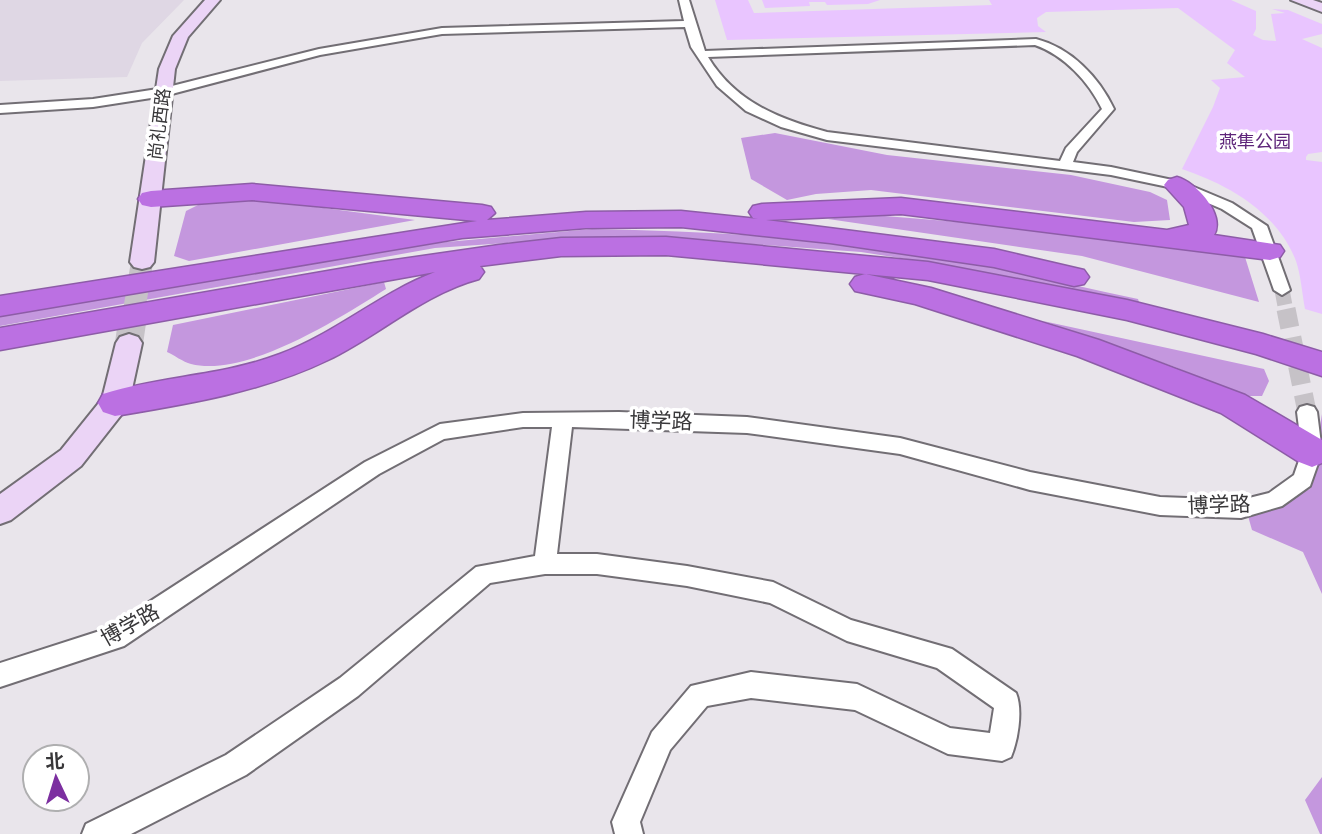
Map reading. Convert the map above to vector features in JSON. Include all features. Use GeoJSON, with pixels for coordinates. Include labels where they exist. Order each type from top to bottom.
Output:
{"type":"FeatureCollection","features":[{"type":"Feature","properties":{"kind":"highway"},"geometry":{"type":"LineString","coordinates":[[1163,239],[1203,231],[1204,218],[1195,202],[1177,185]]}},
{"type":"Feature","properties":{"kind":"highway"},"geometry":{"type":"LineString","coordinates":[[151,199],[252,192],[363,204],[586,220]]}},
{"type":"Feature","properties":{"kind":"highway"},"geometry":{"type":"LineString","coordinates":[[2,306],[462,230],[586,220],[681,219],[793,209],[901,206],[1270,251]]}},
{"type":"Feature","properties":{"kind":"highway"},"geometry":{"type":"LineString","coordinates":[[681,219],[994,258],[1246,317],[1322,341]]}},
{"type":"Feature","properties":{"kind":"highway"},"geometry":{"type":"LineString","coordinates":[[666,246],[920,295],[1088,348],[1233,404],[1312,452]]}},
{"type":"Feature","properties":{"kind":"highway"},"geometry":{"type":"LineString","coordinates":[[0,339],[374,272],[549,248],[666,246],[928,271],[1127,310],[1263,345],[1322,364]]}},
{"type":"Feature","properties":{"kind":"highway"},"geometry":{"type":"LineString","coordinates":[[115,403],[177,393],[266,371],[340,341],[411,295],[464,273],[621,247]]}},
{"type":"Feature","properties":{"kind":"street","name":"尚礼西路"},"geometry":{"type":"LineString","coordinates":[[142,262],[167,69],[181,36],[213,0]]}},
{"type":"Feature","properties":{"kind":"street"},"geometry":{"type":"LineString","coordinates":[[684,0],[701,54],[714,76],[745,107],[783,125],[827,136],[1111,171],[1177,185],[1227,206],[1259,226],[1282,290]]}},
{"type":"Feature","properties":{"kind":"street"},"geometry":{"type":"LineString","coordinates":[[1298,0],[1322,6]]}},
{"type":"Feature","properties":{"kind":"street"},"geometry":{"type":"LineString","coordinates":[[1313,0],[1322,6]]}},
{"type":"Feature","properties":{"kind":"street"},"geometry":{"type":"LineString","coordinates":[[0,119],[99,112],[164,97],[320,52],[442,31],[690,24]]}},
{"type":"Feature","properties":{"kind":"street"},"geometry":{"type":"LineString","coordinates":[[701,54],[1036,42],[1050,45],[1063,54],[1104,97],[1108,109],[1071,151],[1065,165]]}},
{"type":"Feature","properties":{"kind":"street"},"geometry":{"type":"LineString","coordinates":[[0,109],[164,97]]}},
{"type":"Feature","properties":{"kind":"street"},"geometry":{"type":"LineString","coordinates":[[0,511],[71,458],[115,403],[128,343]]}},
{"type":"Feature","properties":{"kind":"street","name":"博学路"},"geometry":{"type":"LineString","coordinates":[[0,675],[115,638],[372,468],[440,432],[523,420],[747,425],[887,444],[1030,481],[1160,506],[1241,509],[1275,500],[1303,481],[1312,452],[1307,411]]}},
{"type":"Feature","properties":{"kind":"street"},"geometry":{"type":"LineString","coordinates":[[545,564],[562,420]]}},
{"type":"Feature","properties":{"kind":"street"},"geometry":{"type":"LineString","coordinates":[[96,834],[236,765],[349,687],[484,574],[545,564],[597,564],[661,572],[773,593],[847,630],[943,658],[1007,702],[1002,748],[948,741],[857,697],[751,685],[700,695],[662,741],[626,822],[629,834]]}},
{"type":"Feature","properties":{"kind":"shaded area"},"geometry":{"type":"Polygon","coordinates":[[[0,0],[184,0],[142,43],[127,77],[0,81],[0,0]]]}},
{"type":"Feature","properties":{"kind":"shaded area"},"geometry":{"type":"Polygon","coordinates":[[[775,133],[887,155],[1071,175],[1150,192],[1167,200],[1170,220],[1134,222],[871,190],[816,194],[787,200],[751,179],[741,138],[775,133]]]}},
{"type":"Feature","properties":{"kind":"shaded area"},"geometry":{"type":"Polygon","coordinates":[[[248,198],[415,220],[189,261],[174,256],[186,211],[202,203],[248,198]]]}},
{"type":"Feature","properties":{"kind":"shaded area"},"geometry":{"type":"Polygon","coordinates":[[[860,214],[1034,228],[1236,254],[1245,257],[1259,302],[1082,256],[828,219],[860,214]]]}},
{"type":"Feature","properties":{"kind":"shaded area"},"geometry":{"type":"Polygon","coordinates":[[[592,229],[769,237],[902,251],[994,267],[1138,299],[1140,305],[945,265],[861,252],[667,238],[575,238],[435,248],[0,326],[0,316],[380,248],[592,229]]]}},
{"type":"Feature","properties":{"kind":"shaded area"},"geometry":{"type":"Polygon","coordinates":[[[384,282],[386,289],[344,315],[265,354],[213,366],[191,364],[167,352],[173,325],[384,282]]]}},
{"type":"Feature","properties":{"kind":"shaded area"},"geometry":{"type":"Polygon","coordinates":[[[1043,321],[1264,369],[1269,381],[1262,396],[1243,396],[1175,367],[1043,321]]]}},
{"type":"Feature","properties":{"kind":"shaded area"},"geometry":{"type":"Polygon","coordinates":[[[1322,414],[1322,594],[1303,552],[1252,530],[1248,516],[1310,489],[1322,414]]]}},
{"type":"Feature","properties":{"kind":"shaded area"},"geometry":{"type":"Polygon","coordinates":[[[1322,777],[1322,834],[1320,834],[1305,800],[1322,777]]]}},
{"type":"Feature","properties":{"kind":"green space","name":"燕隼公园"},"geometry":{"type":"Polygon","coordinates":[[[715,0],[748,0],[754,13],[992,5],[989,0],[1231,0],[1256,11],[1256,29],[1253,35],[1263,40],[1276,41],[1271,14],[1285,13],[1272,9],[1288,10],[1322,24],[1322,34],[1302,39],[1322,48],[1322,152],[1308,154],[1306,160],[1322,162],[1322,314],[1305,309],[1296,261],[1277,228],[1234,192],[1182,169],[1220,88],[1211,80],[1245,77],[1227,63],[1235,50],[1178,8],[1046,12],[1037,18],[1038,26],[1046,32],[727,40],[715,0]]]}},
{"type":"Feature","properties":{"kind":"green space"},"geometry":{"type":"Polygon","coordinates":[[[762,0],[880,0],[868,4],[827,5],[825,2],[809,2],[810,6],[765,8],[762,0]]]}},
{"type":"Feature","properties":{"kind":"tunnel"},"geometry":{"type":"LineString","coordinates":[[134,311],[142,262]]}},
{"type":"Feature","properties":{"kind":"tunnel"},"geometry":{"type":"LineString","coordinates":[[1282,290],[1286,311]]}},
{"type":"Feature","properties":{"kind":"tunnel"},"geometry":{"type":"LineString","coordinates":[[129,343],[134,309]]}},
{"type":"Feature","properties":{"kind":"tunnel"},"geometry":{"type":"LineString","coordinates":[[1286,309],[1307,412]]}}]}
